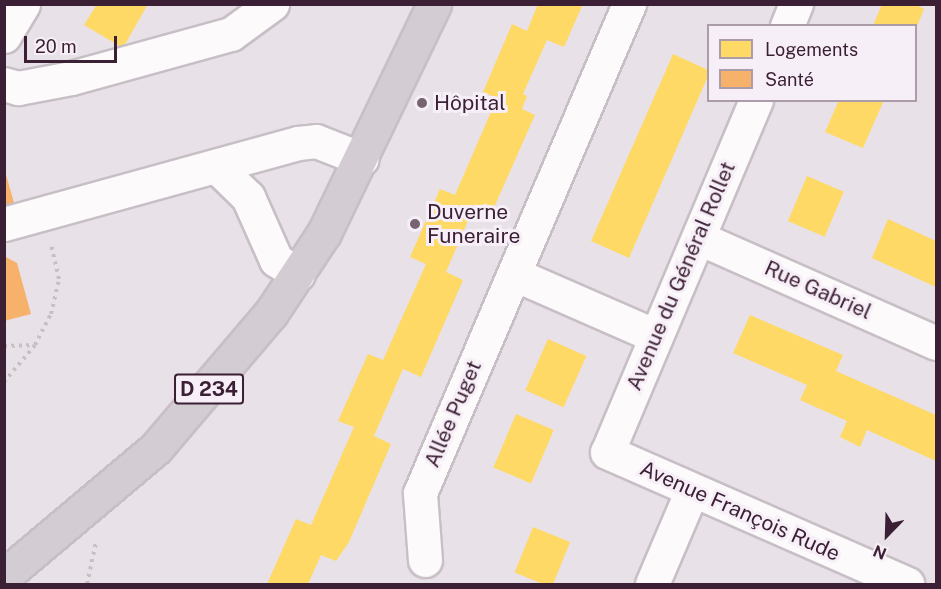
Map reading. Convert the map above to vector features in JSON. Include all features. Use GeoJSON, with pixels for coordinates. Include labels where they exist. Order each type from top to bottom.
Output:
{"type":"FeatureCollection","features":[{"type":"Feature","properties":{"kind":"main road","name":"D 234"},"geometry":{"type":"LineString","coordinates":[[4,576],[156,448],[218,379],[298,274],[362,159],[434,4]]}},
{"type":"Feature","properties":{"kind":"street"},"geometry":{"type":"LineString","coordinates":[[4,36],[24,4]]}},
{"type":"Feature","properties":{"kind":"street"},"geometry":{"type":"LineString","coordinates":[[4,84],[18,88],[71,78],[231,34],[240,15],[272,4]]}},
{"type":"Feature","properties":{"kind":"street","name":"Allée Puget"},"geometry":{"type":"LineString","coordinates":[[425,560],[420,493],[629,4]]}},
{"type":"Feature","properties":{"kind":"street","name":"Avenue du Général Rollet"},"geometry":{"type":"LineString","coordinates":[[607,452],[755,102]]}},
{"type":"Feature","properties":{"kind":"street"},"geometry":{"type":"LineString","coordinates":[[4,224],[316,141],[362,159]]}},
{"type":"Feature","properties":{"kind":"street"},"geometry":{"type":"LineString","coordinates":[[216,166],[248,197],[276,260],[298,274]]}},
{"type":"Feature","properties":{"kind":"street","name":"Rue Gabriel"},"geometry":{"type":"LineString","coordinates":[[699,238],[936,343]]}},
{"type":"Feature","properties":{"kind":"street"},"geometry":{"type":"LineString","coordinates":[[514,274],[656,336]]}},
{"type":"Feature","properties":{"kind":"street","name":"Avenue François Rude"},"geometry":{"type":"LineString","coordinates":[[607,452],[907,585]]}},
{"type":"Feature","properties":{"kind":"street"},"geometry":{"type":"LineString","coordinates":[[652,585],[693,490]]}},
{"type":"Feature","properties":{"kind":"path"},"geometry":{"type":"LineString","coordinates":[[4,382],[35,345],[59,279],[50,239]]}},
{"type":"Feature","properties":{"kind":"path"},"geometry":{"type":"LineString","coordinates":[[4,346],[35,345]]}},
{"type":"Feature","properties":{"kind":"path"},"geometry":{"type":"LineString","coordinates":[[87,585],[96,533]]}},
{"type":"Feature","properties":{"kind":"building: Logements"},"geometry":{"type":"Polygon","coordinates":[[[97,4],[148,4],[123,48],[84,25],[97,4]]]}},
{"type":"Feature","properties":{"kind":"building: Logements"},"geometry":{"type":"Polygon","coordinates":[[[538,4],[583,4],[564,47],[547,40],[523,94],[527,96],[522,109],[535,115],[492,212],[475,204],[446,272],[463,280],[421,377],[403,369],[374,436],[391,444],[349,542],[336,561],[321,555],[308,584],[267,584],[296,519],[311,525],[354,427],[338,421],[368,354],[383,360],[426,264],[410,257],[440,189],[455,195],[497,98],[483,92],[512,24],[527,31],[538,4]]]}},
{"type":"Feature","properties":{"kind":"building: Logements"},"geometry":{"type":"Polygon","coordinates":[[[882,4],[915,4],[924,9],[917,26],[917,24],[874,24],[882,4]]]}},
{"type":"Feature","properties":{"kind":"building: Logements"},"geometry":{"type":"Polygon","coordinates":[[[673,54],[707,70],[707,78],[629,258],[591,241],[673,54]]]}},
{"type":"Feature","properties":{"kind":"building: Logements"},"geometry":{"type":"Polygon","coordinates":[[[838,102],[883,102],[863,148],[825,132],[838,102]]]}},
{"type":"Feature","properties":{"kind":"building: Logements"},"geometry":{"type":"Polygon","coordinates":[[[807,176],[844,192],[825,237],[788,221],[807,176]]]}},
{"type":"Feature","properties":{"kind":"building: Logements"},"geometry":{"type":"Polygon","coordinates":[[[888,219],[936,241],[936,287],[872,258],[888,219]]]}},
{"type":"Feature","properties":{"kind":"building: Logements"},"geometry":{"type":"Polygon","coordinates":[[[750,315],[843,355],[836,371],[936,415],[936,461],[867,430],[860,447],[840,437],[847,421],[800,400],[807,385],[733,353],[750,315]]]}},
{"type":"Feature","properties":{"kind":"building: Logements"},"geometry":{"type":"Polygon","coordinates":[[[548,339],[586,356],[564,407],[525,390],[548,339]]]}},
{"type":"Feature","properties":{"kind":"building: Logements"},"geometry":{"type":"Polygon","coordinates":[[[516,414],[554,430],[531,483],[493,467],[516,414]]]}},
{"type":"Feature","properties":{"kind":"building: Logements"},"geometry":{"type":"Polygon","coordinates":[[[533,527],[570,542],[553,584],[543,584],[515,572],[533,527]]]}},
{"type":"Feature","properties":{"kind":"building: Santé"},"geometry":{"type":"Polygon","coordinates":[[[4,168],[15,206],[4,209],[4,168]]]}},
{"type":"Feature","properties":{"kind":"building: Santé"},"geometry":{"type":"Polygon","coordinates":[[[4,256],[17,263],[31,314],[4,321],[4,256]]]}},
{"type":"Feature","properties":{"kind":"place","name":"Hôpital"},"geometry":{"type":"Point","coordinates":[422,103]}},
{"type":"Feature","properties":{"kind":"place","name":"Duverne Funeraire"},"geometry":{"type":"Point","coordinates":[415,224]}}]}
